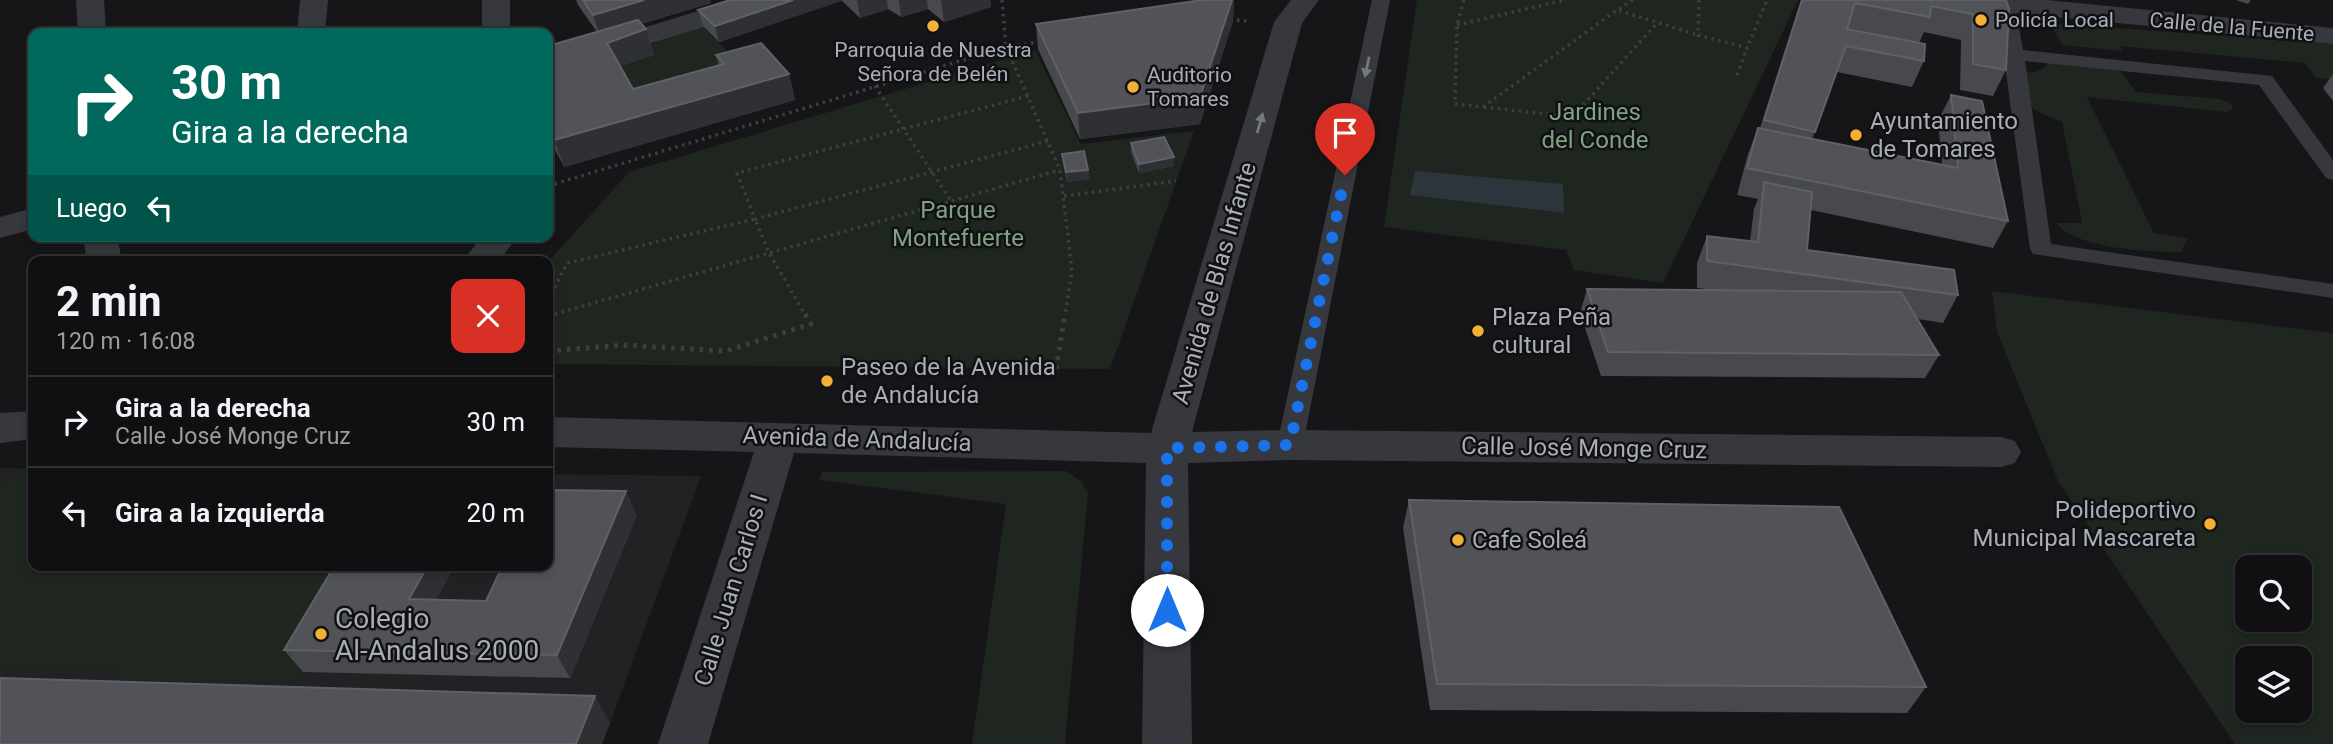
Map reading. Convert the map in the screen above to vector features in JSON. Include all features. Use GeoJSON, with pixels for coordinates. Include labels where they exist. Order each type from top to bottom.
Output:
{"type":"FeatureCollection","features":[{"type":"Feature","properties":{"kind":"street"},"geometry":{"type":"LineString","coordinates":[[90,0],[92,28]]}},
{"type":"Feature","properties":{"kind":"street"},"geometry":{"type":"LineString","coordinates":[[311,28],[314,0]]}},
{"type":"Feature","properties":{"kind":"street"},"geometry":{"type":"LineString","coordinates":[[496,0],[496,28]]}},
{"type":"Feature","properties":{"kind":"street"},"geometry":{"type":"LineString","coordinates":[[553,64],[762,0]]}},
{"type":"Feature","properties":{"kind":"street","name":"Calle de la Fuente"},"geometry":{"type":"LineString","coordinates":[[1963,0],[2006,6],[2279,19],[2333,36]]}},
{"type":"Feature","properties":{"kind":"street"},"geometry":{"type":"LineString","coordinates":[[2218,0],[2279,19]]}},
{"type":"Feature","properties":{"kind":"street","name":"Avenida de Blas Infante"},"geometry":{"type":"LineString","coordinates":[[1167,744],[1167,448],[1297,11]]}},
{"type":"Feature","properties":{"kind":"street"},"geometry":{"type":"LineString","coordinates":[[0,228],[28,220]]}},
{"type":"Feature","properties":{"kind":"street"},"geometry":{"type":"LineString","coordinates":[[484,256],[496,242]]}},
{"type":"Feature","properties":{"kind":"street","name":"Avenida de Andalucía"},"geometry":{"type":"LineString","coordinates":[[553,432],[1167,448]]}},
{"type":"Feature","properties":{"kind":"street","name":"Calle Juan Carlos I"},"geometry":{"type":"LineString","coordinates":[[683,744],[779,437]]}},
{"type":"Feature","properties":{"kind":"street","name":"Calle José Monge Cruz"},"geometry":{"type":"LineString","coordinates":[[1167,448],[1290,445],[2001,452]]}},
{"type":"Feature","properties":{"kind":"lane"},"geometry":{"type":"LineString","coordinates":[[1290,445],[1381,0]]}},
{"type":"Feature","properties":{"kind":"lane"},"geometry":{"type":"LineString","coordinates":[[2006,6],[2015,55],[2040,249],[2333,291]]}},
{"type":"Feature","properties":{"kind":"lane"},"geometry":{"type":"LineString","coordinates":[[2015,55],[2265,80],[2333,174]]}},
{"type":"Feature","properties":{"kind":"path"},"geometry":{"type":"LineString","coordinates":[[1002,0],[1006,47],[1060,170],[1064,196],[1072,271],[1056,369]]}},
{"type":"Feature","properties":{"kind":"path"},"geometry":{"type":"LineString","coordinates":[[1464,0],[1457,25],[1455,104],[1572,117],[1658,22]]}},
{"type":"Feature","properties":{"kind":"path"},"geometry":{"type":"LineString","coordinates":[[1457,25],[1565,0]]}},
{"type":"Feature","properties":{"kind":"path"},"geometry":{"type":"LineString","coordinates":[[1483,107],[1633,0]]}},
{"type":"Feature","properties":{"kind":"path"},"geometry":{"type":"LineString","coordinates":[[1698,34],[1699,0]]}},
{"type":"Feature","properties":{"kind":"path"},"geometry":{"type":"LineString","coordinates":[[1737,75],[1767,0]]}},
{"type":"Feature","properties":{"kind":"path"},"geometry":{"type":"LineString","coordinates":[[1618,10],[1747,48]]}},
{"type":"Feature","properties":{"kind":"path"},"geometry":{"type":"LineString","coordinates":[[1224,20],[1297,11]]}},
{"type":"Feature","properties":{"kind":"path"},"geometry":{"type":"LineString","coordinates":[[553,184],[1006,47],[1040,41]]}},
{"type":"Feature","properties":{"kind":"path"},"geometry":{"type":"LineString","coordinates":[[875,86],[951,201]]}},
{"type":"Feature","properties":{"kind":"path"},"geometry":{"type":"LineString","coordinates":[[553,351],[623,345],[726,351],[811,324],[769,253],[737,173],[1028,96]]}},
{"type":"Feature","properties":{"kind":"path"},"geometry":{"type":"LineString","coordinates":[[553,290],[567,263],[755,219],[1048,141]]}},
{"type":"Feature","properties":{"kind":"path"},"geometry":{"type":"LineString","coordinates":[[553,315],[1060,170]]}},
{"type":"Feature","properties":{"kind":"path"},"geometry":{"type":"LineString","coordinates":[[1064,196],[1176,181]]}},
{"type":"Feature","properties":{"kind":"shaded area"},"geometry":{"type":"Polygon","coordinates":[[[1415,171],[1563,184],[1564,213],[1410,195],[1415,171]]]}},
{"type":"Feature","properties":{"kind":"shaded area","name":"Colegio Al-Andalus 2000"},"geometry":{"type":"Polygon","coordinates":[[[0,468],[28,469],[28,571],[553,571],[553,474],[701,476],[610,723],[0,704],[0,468]]]}},
{"type":"Feature","properties":{"kind":"green space","name":"Jardines del Conde"},"geometry":{"type":"Polygon","coordinates":[[[1417,0],[1798,0],[1663,283],[1574,270],[1566,250],[1384,227],[1417,0]]]}},
{"type":"Feature","properties":{"kind":"green space"},"geometry":{"type":"Polygon","coordinates":[[[2050,23],[2333,44],[2333,80],[2316,78],[2305,63],[2120,46],[2122,51],[2062,45],[2050,23]]]}},
{"type":"Feature","properties":{"kind":"green space"},"geometry":{"type":"Polygon","coordinates":[[[703,26],[742,67],[642,115],[615,68],[646,46],[703,26]]]}},
{"type":"Feature","properties":{"kind":"green space","name":"Parque Montefuerte"},"geometry":{"type":"Polygon","coordinates":[[[1035,50],[1081,144],[1194,131],[1110,369],[553,364],[553,256],[629,172],[1035,50]]]}},
{"type":"Feature","properties":{"kind":"green space"},"geometry":{"type":"Polygon","coordinates":[[[2047,58],[2117,66],[2136,92],[2220,99],[2231,104],[2233,109],[2226,112],[2087,97],[2154,233],[2188,238],[2181,252],[2132,250],[2096,244],[2066,232],[2056,223],[2082,223],[2062,122],[2030,105],[2022,93],[2018,72],[2034,72],[2047,66],[2047,58]]]}},
{"type":"Feature","properties":{"kind":"green space","name":"Polideportivo Municipal Mascareta"},"geometry":{"type":"Polygon","coordinates":[[[1992,291],[2333,333],[2333,744],[2235,744],[2058,481],[1997,332],[1992,291]]]}},
{"type":"Feature","properties":{"kind":"green space"},"geometry":{"type":"Polygon","coordinates":[[[17,469],[28,469],[28,571],[359,571],[294,682],[116,679],[122,670],[0,668],[0,488],[17,469]]]}},
{"type":"Feature","properties":{"kind":"green space"},"geometry":{"type":"Polygon","coordinates":[[[1066,471],[1081,481],[1088,493],[1065,744],[972,744],[1006,504],[819,480],[822,472],[1066,471]]]}},
{"type":"Feature","properties":{"kind":"building"},"geometry":{"type":"Polygon","coordinates":[[[583,0],[644,0],[593,15],[583,0]]]}},
{"type":"Feature","properties":{"kind":"building"},"geometry":{"type":"Polygon","coordinates":[[[730,0],[793,0],[715,26],[698,10],[730,0]]]}},
{"type":"Feature","properties":{"kind":"building","name":"Auditorio Tomares"},"geometry":{"type":"Polygon","coordinates":[[[1202,0],[1232,0],[1200,97],[1078,113],[1036,24],[1202,0]]]}},
{"type":"Feature","properties":{"kind":"building"},"geometry":{"type":"Polygon","coordinates":[[[1802,0],[2006,0],[2009,9],[2006,70],[1973,64],[1973,14],[1931,6],[1930,17],[1855,3],[1847,29],[1925,44],[1924,61],[1846,46],[1815,132],[1764,120],[1802,0]]]}},
{"type":"Feature","properties":{"kind":"building"},"geometry":{"type":"Polygon","coordinates":[[[638,20],[646,29],[607,43],[633,89],[724,64],[716,55],[761,43],[789,74],[554,140],[553,45],[638,20]]]}},
{"type":"Feature","properties":{"kind":"building"},"geometry":{"type":"Polygon","coordinates":[[[1951,95],[1982,101],[2008,221],[1747,168],[1758,128],[1958,168],[1951,95]]]}},
{"type":"Feature","properties":{"kind":"building"},"geometry":{"type":"Polygon","coordinates":[[[1164,137],[1174,157],[1139,164],[1131,143],[1164,137]]]}},
{"type":"Feature","properties":{"kind":"building"},"geometry":{"type":"Polygon","coordinates":[[[1084,151],[1088,170],[1066,172],[1062,154],[1084,151]]]}},
{"type":"Feature","properties":{"kind":"building"},"geometry":{"type":"Polygon","coordinates":[[[1764,182],[1812,192],[1807,250],[1954,270],[1958,295],[1707,261],[1707,236],[1758,242],[1764,182]]]}},
{"type":"Feature","properties":{"kind":"building"},"geometry":{"type":"Polygon","coordinates":[[[1587,289],[1901,292],[1939,355],[1608,352],[1587,289]]]}},
{"type":"Feature","properties":{"kind":"building"},"geometry":{"type":"Polygon","coordinates":[[[553,490],[626,491],[557,655],[284,650],[331,571],[425,571],[409,599],[486,601],[500,571],[553,571],[553,490]]]}},
{"type":"Feature","properties":{"kind":"building"},"geometry":{"type":"Polygon","coordinates":[[[1409,500],[1839,507],[1926,687],[1437,684],[1409,500]]]}},
{"type":"Feature","properties":{"kind":"building"},"geometry":{"type":"Polygon","coordinates":[[[0,678],[595,696],[576,744],[0,744],[0,678]]]}},
{"type":"Feature","properties":{"kind":"place","name":"Policía Local"},"geometry":{"type":"Point","coordinates":[1981,20]}},
{"type":"Feature","properties":{"kind":"place","name":"Parroquia de Nuestra Señora de Belén"},"geometry":{"type":"Point","coordinates":[933,26]}},
{"type":"Feature","properties":{"kind":"place","name":"Auditorio Tomares"},"geometry":{"type":"Point","coordinates":[1133,87]}},
{"type":"Feature","properties":{"kind":"place","name":"Ayuntamiento de Tomares"},"geometry":{"type":"Point","coordinates":[1856,135]}},
{"type":"Feature","properties":{"kind":"place","name":"Plaza Peña cultural"},"geometry":{"type":"Point","coordinates":[1478,331]}},
{"type":"Feature","properties":{"kind":"place","name":"Paseo de la Avenida de Andalucía"},"geometry":{"type":"Point","coordinates":[827,381]}},
{"type":"Feature","properties":{"kind":"place","name":"Polideportivo Municipal Mascareta"},"geometry":{"type":"Point","coordinates":[2210,524]}},
{"type":"Feature","properties":{"kind":"place","name":"Cafe Soleá"},"geometry":{"type":"Point","coordinates":[1458,540]}},
{"type":"Feature","properties":{"kind":"place","name":"Colegio Al-Andalus 2000"},"geometry":{"type":"Point","coordinates":[321,634]}},
{"type":"Feature","properties":{"kind":"route"},"geometry":{"type":"LineString","coordinates":[[1167,610],[1167,448],[1290,445],[1345,175]]}}]}
